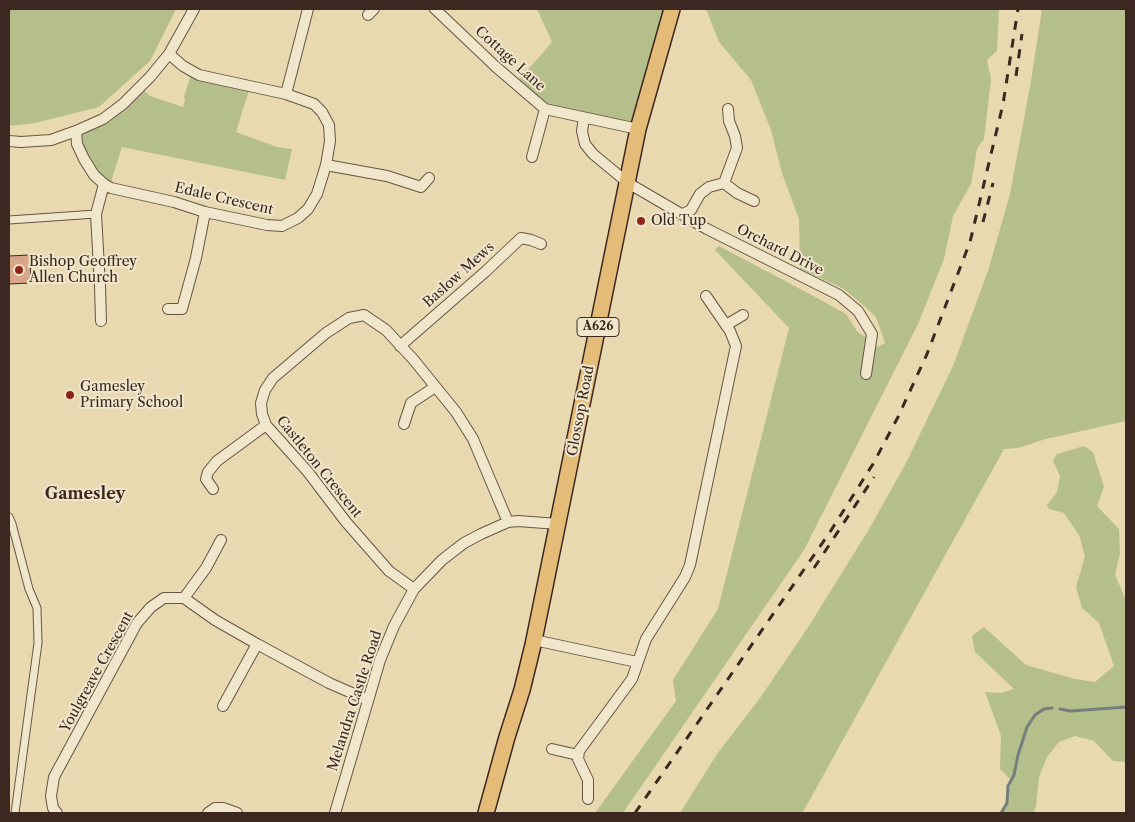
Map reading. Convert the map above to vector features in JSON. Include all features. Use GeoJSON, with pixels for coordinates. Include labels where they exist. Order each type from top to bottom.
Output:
{"type":"FeatureCollection","features":[{"type":"Feature","properties":{"kind":"main road","name":"Glossop Road"},"geometry":{"type":"LineString","coordinates":[[486,813],[504,744],[522,690],[534,640],[638,129],[672,9]]}},
{"type":"Feature","properties":{"kind":"street"},"geometry":{"type":"LineString","coordinates":[[9,141],[50,140],[103,119],[123,104],[150,77],[169,54],[194,9]]}},
{"type":"Feature","properties":{"kind":"street"},"geometry":{"type":"LineString","coordinates":[[286,94],[308,9]]}},
{"type":"Feature","properties":{"kind":"street","name":"Cottage Lane"},"geometry":{"type":"LineString","coordinates":[[435,9],[496,67],[545,109],[638,129]]}},
{"type":"Feature","properties":{"kind":"street","name":"Edale Crescent"},"geometry":{"type":"LineString","coordinates":[[104,184],[111,188],[174,202],[205,212],[267,225],[282,226],[298,218],[308,209],[317,194],[326,165],[330,141],[329,125],[322,112],[314,104],[286,94],[200,75],[184,66],[169,54]]}},
{"type":"Feature","properties":{"kind":"street","name":"Cottage Lane"},"geometry":{"type":"LineString","coordinates":[[532,157],[545,109]]}},
{"type":"Feature","properties":{"kind":"street"},"geometry":{"type":"LineString","coordinates":[[724,183],[737,148],[729,121],[728,109]]}},
{"type":"Feature","properties":{"kind":"street"},"geometry":{"type":"LineString","coordinates":[[584,118],[582,131],[585,144],[593,154],[628,183]]}},
{"type":"Feature","properties":{"kind":"street"},"geometry":{"type":"LineString","coordinates":[[76,131],[78,144],[84,159],[94,175],[104,184],[96,214],[101,321]]}},
{"type":"Feature","properties":{"kind":"street"},"geometry":{"type":"LineString","coordinates":[[326,165],[387,176],[421,187],[429,178]]}},
{"type":"Feature","properties":{"kind":"street","name":"Orchard Drive"},"geometry":{"type":"LineString","coordinates":[[628,183],[707,229],[839,295],[858,311],[872,334],[866,374]]}},
{"type":"Feature","properties":{"kind":"street"},"geometry":{"type":"LineString","coordinates":[[724,183],[737,194],[754,201]]}},
{"type":"Feature","properties":{"kind":"street"},"geometry":{"type":"LineString","coordinates":[[683,214],[691,210],[700,194],[709,187],[724,183]]}},
{"type":"Feature","properties":{"kind":"street"},"geometry":{"type":"LineString","coordinates":[[168,309],[182,309],[196,258],[205,212]]}},
{"type":"Feature","properties":{"kind":"street"},"geometry":{"type":"LineString","coordinates":[[9,220],[96,214]]}},
{"type":"Feature","properties":{"kind":"street","name":"Baslow Mews"},"geometry":{"type":"LineString","coordinates":[[400,346],[485,272],[520,238],[541,244]]}},
{"type":"Feature","properties":{"kind":"street"},"geometry":{"type":"LineString","coordinates":[[588,800],[588,780],[578,759],[581,748],[626,689],[635,673],[646,639],[685,577],[690,565],[736,346],[726,325],[706,296]]}},
{"type":"Feature","properties":{"kind":"street","name":"Castleton Crescent"},"geometry":{"type":"LineString","coordinates":[[414,589],[389,571],[346,522],[308,472],[266,425],[262,414],[261,403],[265,390],[274,378],[326,333],[349,318],[364,315],[386,330],[413,359],[456,412],[473,439],[508,522]]}},
{"type":"Feature","properties":{"kind":"street"},"geometry":{"type":"LineString","coordinates":[[726,325],[743,315]]}},
{"type":"Feature","properties":{"kind":"street"},"geometry":{"type":"LineString","coordinates":[[404,424],[411,403],[435,387]]}},
{"type":"Feature","properties":{"kind":"street"},"geometry":{"type":"LineString","coordinates":[[213,489],[206,479],[208,472],[217,461],[266,425]]}},
{"type":"Feature","properties":{"kind":"street"},"geometry":{"type":"LineString","coordinates":[[9,517],[29,589],[37,608],[38,643],[15,813]]}},
{"type":"Feature","properties":{"kind":"street","name":"Melandra Castle Road"},"geometry":{"type":"LineString","coordinates":[[335,813],[380,660],[394,626],[414,589],[442,560],[464,543],[508,522],[558,524]]}},
{"type":"Feature","properties":{"kind":"street"},"geometry":{"type":"LineString","coordinates":[[221,540],[206,568],[184,598],[215,620],[256,644],[329,683],[368,700]]}},
{"type":"Feature","properties":{"kind":"street","name":"Youlgreave Crescent"},"geometry":{"type":"LineString","coordinates":[[57,813],[53,808],[51,796],[54,777],[137,623],[151,607],[164,598],[184,598]]}},
{"type":"Feature","properties":{"kind":"street"},"geometry":{"type":"LineString","coordinates":[[534,640],[637,662]]}},
{"type":"Feature","properties":{"kind":"street"},"geometry":{"type":"LineString","coordinates":[[223,706],[256,644]]}},
{"type":"Feature","properties":{"kind":"street"},"geometry":{"type":"LineString","coordinates":[[552,749],[578,755]]}},
{"type":"Feature","properties":{"kind":"street"},"geometry":{"type":"LineString","coordinates":[[208,813],[215,808],[231,809],[237,813]]}},
{"type":"Feature","properties":{"kind":"green space"},"geometry":{"type":"Polygon","coordinates":[[[9,9],[176,9],[150,61],[99,107],[35,123],[9,126],[9,9]]]}},
{"type":"Feature","properties":{"kind":"green space"},"geometry":{"type":"Polygon","coordinates":[[[537,9],[668,9],[636,127],[545,106],[518,81],[552,42],[537,9]]]}},
{"type":"Feature","properties":{"kind":"green space"},"geometry":{"type":"Polygon","coordinates":[[[706,9],[999,9],[997,51],[987,60],[991,79],[984,139],[977,149],[971,184],[953,216],[944,259],[918,324],[804,550],[623,813],[595,813],[676,701],[673,680],[718,609],[789,328],[715,250],[719,246],[819,299],[846,314],[857,331],[878,347],[885,343],[876,317],[864,306],[844,289],[800,269],[799,219],[782,173],[771,130],[751,80],[719,42],[706,9]]]}},
{"type":"Feature","properties":{"kind":"green space"},"geometry":{"type":"Polygon","coordinates":[[[1042,9],[1126,9],[1126,421],[1046,439],[1018,448],[1004,449],[803,812],[805,813],[680,813],[717,754],[760,698],[807,629],[868,531],[906,463],[953,366],[988,271],[1010,194],[1042,9]]]}},
{"type":"Feature","properties":{"kind":"green space"},"geometry":{"type":"Polygon","coordinates":[[[191,74],[249,90],[236,132],[277,147],[292,149],[285,180],[122,147],[110,185],[97,173],[80,142],[79,134],[104,124],[126,107],[142,89],[150,96],[183,107],[191,74]]]}},
{"type":"Feature","properties":{"kind":"green space"},"geometry":{"type":"Polygon","coordinates":[[[1084,446],[1093,452],[1104,487],[1097,506],[1119,529],[1120,553],[1115,575],[1126,600],[1126,762],[1113,761],[1094,741],[1075,736],[1059,742],[1047,757],[1039,777],[1036,807],[1033,813],[1002,813],[1008,803],[1007,794],[1012,781],[1000,769],[1001,736],[985,692],[1001,693],[1014,689],[975,652],[972,636],[984,627],[1026,665],[1075,679],[1095,682],[1114,666],[1099,623],[1082,608],[1076,587],[1085,556],[1079,535],[1064,513],[1049,509],[1047,505],[1057,492],[1060,476],[1053,461],[1057,454],[1084,446]]]}},
{"type":"Feature","properties":{"kind":"building","name":"Bishop Geoffrey Allen Church"},"geometry":{"type":"Polygon","coordinates":[[[30,255],[31,283],[9,284],[9,256],[30,255]]]}},
{"type":"Feature","properties":{"kind":"waterway"},"geometry":{"type":"LineString","coordinates":[[1060,709],[1071,711],[1126,707]]}},
{"type":"Feature","properties":{"kind":"waterway"},"geometry":{"type":"LineString","coordinates":[[1001,813],[1007,803],[1008,786],[1014,775],[1027,727],[1035,715],[1044,709],[1052,708]]}},
{"type":"Feature","properties":{"kind":"railway"},"geometry":{"type":"LineString","coordinates":[[635,813],[830,532],[873,464],[898,417],[927,354],[970,242],[1003,104],[1018,9]]}},
{"type":"Feature","properties":{"kind":"railway"},"geometry":{"type":"LineString","coordinates":[[1016,76],[1022,34]]}},
{"type":"Feature","properties":{"kind":"railway"},"geometry":{"type":"LineString","coordinates":[[983,222],[993,183]]}},
{"type":"Feature","properties":{"kind":"railway"},"geometry":{"type":"LineString","coordinates":[[814,568],[874,477]]}},
{"type":"Feature","properties":{"kind":"place","name":"Old Tup"},"geometry":{"type":"Point","coordinates":[641,221]}},
{"type":"Feature","properties":{"kind":"place","name":"Bishop Geoffrey Allen Church"},"geometry":{"type":"Point","coordinates":[19,270]}},
{"type":"Feature","properties":{"kind":"place","name":"Gamesley Primary School"},"geometry":{"type":"Point","coordinates":[70,395]}},
{"type":"Feature","properties":{"kind":"district","name":"Gamesley"},"geometry":{"type":"Point","coordinates":[85,494]}}]}
